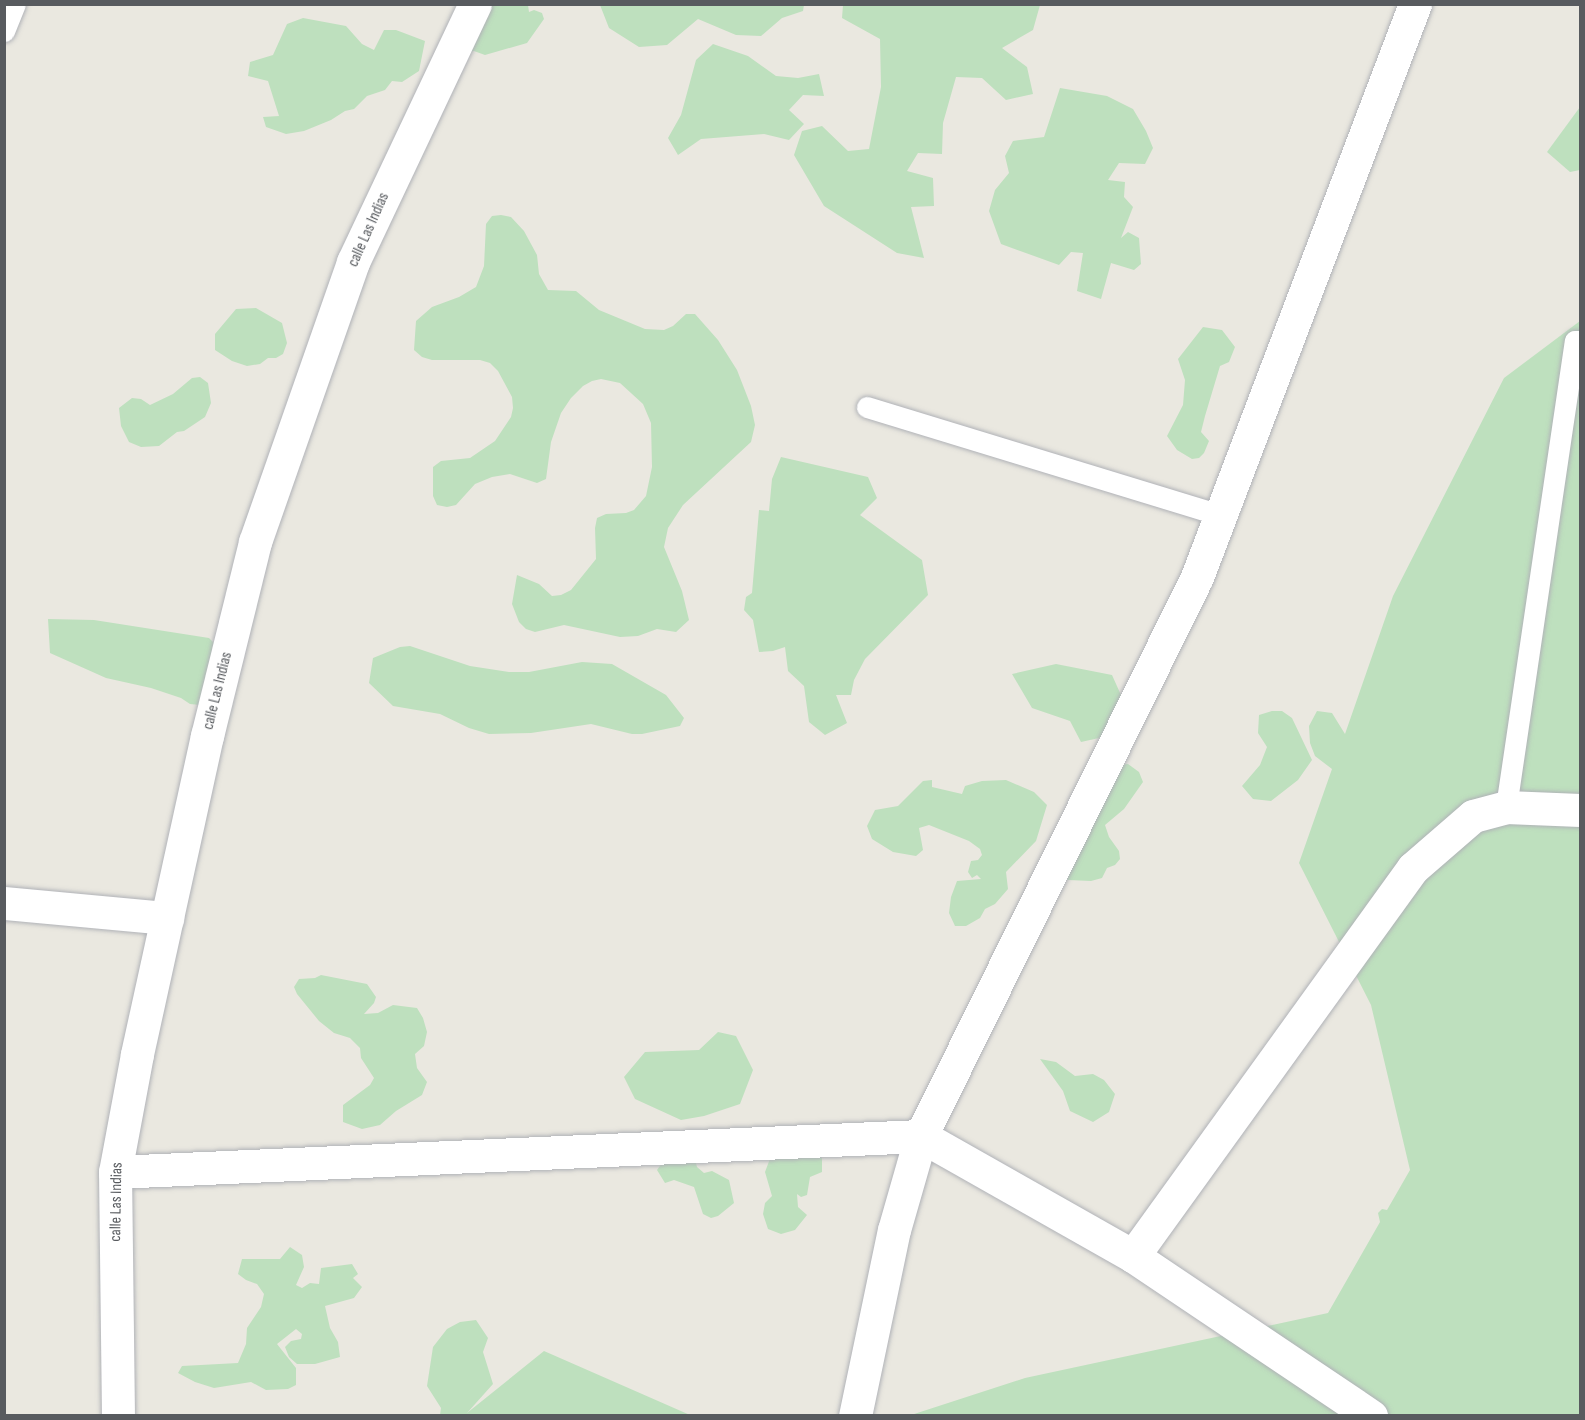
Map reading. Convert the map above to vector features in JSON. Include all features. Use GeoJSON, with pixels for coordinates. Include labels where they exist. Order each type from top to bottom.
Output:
{"type":"FeatureCollection","features":[{"type":"Feature","properties":{"kind":"street","name":"calle Las Indias"},"geometry":{"type":"LineString","coordinates":[[118,1416],[115,1172],[137,1053],[207,736],[255,542],[353,262],[475,4]]}},
{"type":"Feature","properties":{"kind":"street"},"geometry":{"type":"LineString","coordinates":[[855,1416],[894,1230],[921,1136],[1197,577],[1415,4]]}},
{"type":"Feature","properties":{"kind":"street"},"geometry":{"type":"LineString","coordinates":[[1133,1256],[1413,868],[1473,816],[1506,807],[1581,810]]}},
{"type":"Feature","properties":{"kind":"street"},"geometry":{"type":"LineString","coordinates":[[4,903],[167,918]]}},
{"type":"Feature","properties":{"kind":"street"},"geometry":{"type":"LineString","coordinates":[[115,1172],[921,1136],[1133,1256],[1371,1416]]}},
{"type":"Feature","properties":{"kind":"lane"},"geometry":{"type":"LineString","coordinates":[[4,31],[15,4]]}},
{"type":"Feature","properties":{"kind":"lane"},"geometry":{"type":"LineString","coordinates":[[1506,807],[1575,340],[1581,341]]}},
{"type":"Feature","properties":{"kind":"lane"},"geometry":{"type":"LineString","coordinates":[[867,407],[1221,515]]}},
{"type":"Feature","properties":{"kind":"green space"},"geometry":{"type":"Polygon","coordinates":[[[469,5],[528,5],[529,12],[534,10],[542,13],[544,19],[527,43],[485,55],[474,51],[461,54],[469,5]]]}},
{"type":"Feature","properties":{"kind":"green space"},"geometry":{"type":"Polygon","coordinates":[[[600,5],[804,5],[803,11],[782,18],[761,36],[736,35],[698,19],[667,45],[639,47],[609,28],[600,5]]]}},
{"type":"Feature","properties":{"kind":"green space"},"geometry":{"type":"Polygon","coordinates":[[[843,5],[1040,5],[1033,30],[1002,48],[1027,67],[1033,94],[1006,100],[982,78],[956,77],[943,123],[942,154],[918,153],[907,171],[933,178],[934,206],[911,207],[924,258],[897,253],[824,206],[794,155],[802,131],[822,126],[848,151],[869,149],[881,87],[880,39],[842,18],[843,5]]]}},
{"type":"Feature","properties":{"kind":"green space"},"geometry":{"type":"Polygon","coordinates":[[[303,18],[346,26],[362,44],[374,50],[384,30],[396,30],[425,41],[419,71],[402,82],[392,81],[385,90],[367,96],[354,109],[304,131],[286,134],[266,127],[263,117],[279,116],[268,81],[248,76],[250,62],[273,55],[287,24],[303,18]]]}},
{"type":"Feature","properties":{"kind":"green space"},"geometry":{"type":"Polygon","coordinates":[[[713,44],[748,56],[776,76],[798,78],[819,74],[824,96],[803,95],[789,110],[804,124],[789,140],[764,134],[701,139],[678,155],[668,138],[681,115],[696,60],[713,44]]]}},
{"type":"Feature","properties":{"kind":"green space"},"geometry":{"type":"Polygon","coordinates":[[[1060,88],[1107,96],[1133,109],[1153,148],[1145,164],[1119,163],[1108,180],[1125,182],[1124,197],[1133,207],[1121,238],[1128,232],[1139,238],[1141,264],[1134,270],[1111,263],[1101,299],[1077,291],[1083,253],[1071,252],[1059,265],[1001,244],[989,211],[995,190],[1009,173],[1005,156],[1013,141],[1044,137],[1060,88]]]}},
{"type":"Feature","properties":{"kind":"green space"},"geometry":{"type":"Polygon","coordinates":[[[1580,107],[1580,170],[1570,172],[1547,152],[1580,107]]]}},
{"type":"Feature","properties":{"kind":"green space"},"geometry":{"type":"Polygon","coordinates":[[[492,216],[511,217],[524,231],[537,255],[539,274],[548,290],[576,291],[599,310],[645,329],[664,330],[673,326],[686,314],[695,314],[718,340],[737,370],[751,406],[755,425],[751,442],[683,505],[668,528],[664,547],[682,591],[689,620],[676,632],[657,629],[638,636],[620,637],[564,625],[535,632],[526,629],[519,622],[512,604],[517,575],[539,584],[552,596],[571,590],[596,559],[597,518],[606,514],[626,513],[634,510],[646,496],[652,467],[651,423],[643,404],[620,383],[601,379],[592,381],[571,398],[561,413],[551,442],[546,479],[537,483],[510,474],[492,477],[475,484],[456,505],[447,507],[437,505],[433,496],[433,467],[441,461],[470,458],[495,441],[511,417],[512,397],[498,371],[490,363],[480,360],[432,360],[422,357],[414,350],[416,321],[432,307],[459,297],[476,287],[484,266],[486,224],[492,216]]]}},
{"type":"Feature","properties":{"kind":"green space"},"geometry":{"type":"Polygon","coordinates":[[[256,308],[282,323],[287,343],[283,354],[276,358],[268,358],[260,364],[247,366],[232,361],[215,350],[215,334],[236,309],[256,308]]]}},
{"type":"Feature","properties":{"kind":"green space"},"geometry":{"type":"Polygon","coordinates":[[[1580,321],[1580,1415],[908,1416],[1025,1378],[1328,1313],[1380,1222],[1378,1213],[1382,1209],[1387,1210],[1410,1170],[1371,1005],[1299,863],[1332,769],[1315,756],[1310,743],[1309,726],[1317,711],[1332,713],[1345,734],[1393,596],[1504,378],[1580,321]]]}},
{"type":"Feature","properties":{"kind":"green space"},"geometry":{"type":"Polygon","coordinates":[[[1203,327],[1222,330],[1235,347],[1229,362],[1220,366],[1205,416],[1201,432],[1209,441],[1204,453],[1199,458],[1192,459],[1177,450],[1167,436],[1183,405],[1185,380],[1178,359],[1203,327]]]}},
{"type":"Feature","properties":{"kind":"green space"},"geometry":{"type":"Polygon","coordinates":[[[200,377],[208,383],[211,403],[205,417],[184,431],[177,432],[159,446],[141,447],[129,442],[121,426],[119,408],[132,398],[141,399],[150,405],[173,394],[192,378],[200,377]]]}},
{"type":"Feature","properties":{"kind":"green space"},"geometry":{"type":"Polygon","coordinates":[[[781,457],[868,477],[877,498],[860,515],[922,560],[928,595],[865,659],[854,680],[851,695],[836,695],[847,723],[825,735],[809,722],[804,686],[788,671],[785,647],[759,652],[753,620],[744,610],[746,597],[752,593],[759,510],[769,511],[772,479],[781,457]]]}},
{"type":"Feature","properties":{"kind":"green space"},"geometry":{"type":"Polygon","coordinates":[[[48,619],[94,620],[209,638],[224,653],[200,705],[190,704],[181,698],[151,688],[106,678],[50,653],[48,619]]]}},
{"type":"Feature","properties":{"kind":"green space"},"geometry":{"type":"Polygon","coordinates":[[[410,646],[470,666],[509,672],[529,672],[582,662],[612,664],[666,695],[684,718],[680,726],[642,734],[632,734],[591,724],[531,733],[489,734],[469,728],[440,714],[393,706],[369,683],[373,658],[400,647],[410,646]]]}},
{"type":"Feature","properties":{"kind":"green space"},"geometry":{"type":"Polygon","coordinates":[[[1056,664],[1112,675],[1125,704],[1108,736],[1081,742],[1070,721],[1032,708],[1012,674],[1056,664]]]}},
{"type":"Feature","properties":{"kind":"green space"},"geometry":{"type":"Polygon","coordinates":[[[1282,711],[1292,718],[1312,760],[1298,780],[1271,801],[1253,799],[1242,786],[1260,765],[1267,747],[1258,733],[1259,715],[1282,711]]]}},
{"type":"Feature","properties":{"kind":"green space"},"geometry":{"type":"Polygon","coordinates":[[[1128,764],[1139,772],[1143,782],[1124,809],[1105,825],[1109,837],[1119,851],[1120,859],[1115,865],[1107,868],[1102,878],[1091,881],[1068,880],[1059,876],[1118,765],[1128,764]]]}},
{"type":"Feature","properties":{"kind":"green space"},"geometry":{"type":"Polygon","coordinates":[[[932,780],[932,787],[962,794],[965,786],[982,781],[1006,780],[1034,792],[1047,805],[1036,841],[1006,872],[1008,889],[995,904],[985,909],[980,918],[966,926],[955,926],[949,913],[951,897],[957,881],[981,879],[977,875],[972,878],[968,872],[971,861],[978,860],[982,855],[980,849],[969,841],[929,825],[919,828],[923,850],[916,856],[893,852],[872,839],[867,826],[875,810],[898,806],[923,781],[932,780]]]}},
{"type":"Feature","properties":{"kind":"green space"},"geometry":{"type":"Polygon","coordinates":[[[321,975],[367,984],[376,997],[374,1003],[364,1014],[378,1013],[393,1005],[417,1008],[423,1018],[427,1032],[424,1046],[415,1054],[417,1068],[427,1082],[422,1095],[396,1111],[380,1125],[362,1129],[343,1122],[343,1105],[370,1085],[374,1078],[361,1058],[360,1048],[350,1038],[334,1033],[319,1021],[297,994],[294,987],[299,979],[315,978],[321,975]]]}},
{"type":"Feature","properties":{"kind":"green space"},"geometry":{"type":"Polygon","coordinates":[[[718,1032],[736,1036],[753,1070],[740,1104],[704,1116],[681,1120],[635,1099],[624,1077],[645,1052],[699,1050],[718,1032]]]}},
{"type":"Feature","properties":{"kind":"green space"},"geometry":{"type":"Polygon","coordinates":[[[1040,1059],[1056,1062],[1075,1076],[1093,1074],[1104,1080],[1115,1094],[1109,1112],[1093,1122],[1070,1111],[1063,1091],[1040,1059]]]}},
{"type":"Feature","properties":{"kind":"green space"},"geometry":{"type":"Polygon","coordinates":[[[806,1147],[822,1158],[822,1172],[810,1177],[807,1195],[801,1197],[797,1194],[798,1207],[807,1215],[795,1230],[781,1234],[768,1229],[763,1214],[765,1203],[772,1196],[765,1172],[771,1156],[806,1147]]]}},
{"type":"Feature","properties":{"kind":"green space"},"geometry":{"type":"Polygon","coordinates":[[[694,1155],[697,1167],[704,1173],[712,1171],[729,1180],[734,1203],[718,1216],[711,1218],[703,1214],[694,1187],[674,1180],[665,1183],[657,1170],[662,1163],[694,1155]]]}},
{"type":"Feature","properties":{"kind":"green space"},"geometry":{"type":"Polygon","coordinates":[[[290,1247],[302,1255],[304,1267],[296,1285],[302,1288],[310,1283],[319,1284],[321,1268],[352,1264],[358,1274],[353,1278],[362,1287],[354,1298],[325,1306],[330,1328],[338,1342],[340,1357],[315,1364],[297,1364],[289,1357],[285,1347],[291,1341],[301,1339],[302,1334],[296,1329],[277,1344],[296,1368],[296,1385],[288,1389],[266,1390],[251,1382],[214,1388],[178,1373],[182,1366],[238,1363],[246,1344],[247,1328],[261,1307],[264,1294],[257,1284],[238,1274],[242,1259],[280,1259],[290,1247]]]}},
{"type":"Feature","properties":{"kind":"green space"},"geometry":{"type":"Polygon","coordinates":[[[476,1320],[488,1338],[483,1352],[493,1384],[467,1413],[544,1351],[690,1415],[440,1415],[441,1408],[427,1386],[433,1347],[447,1329],[460,1322],[476,1320]]]}}]}
